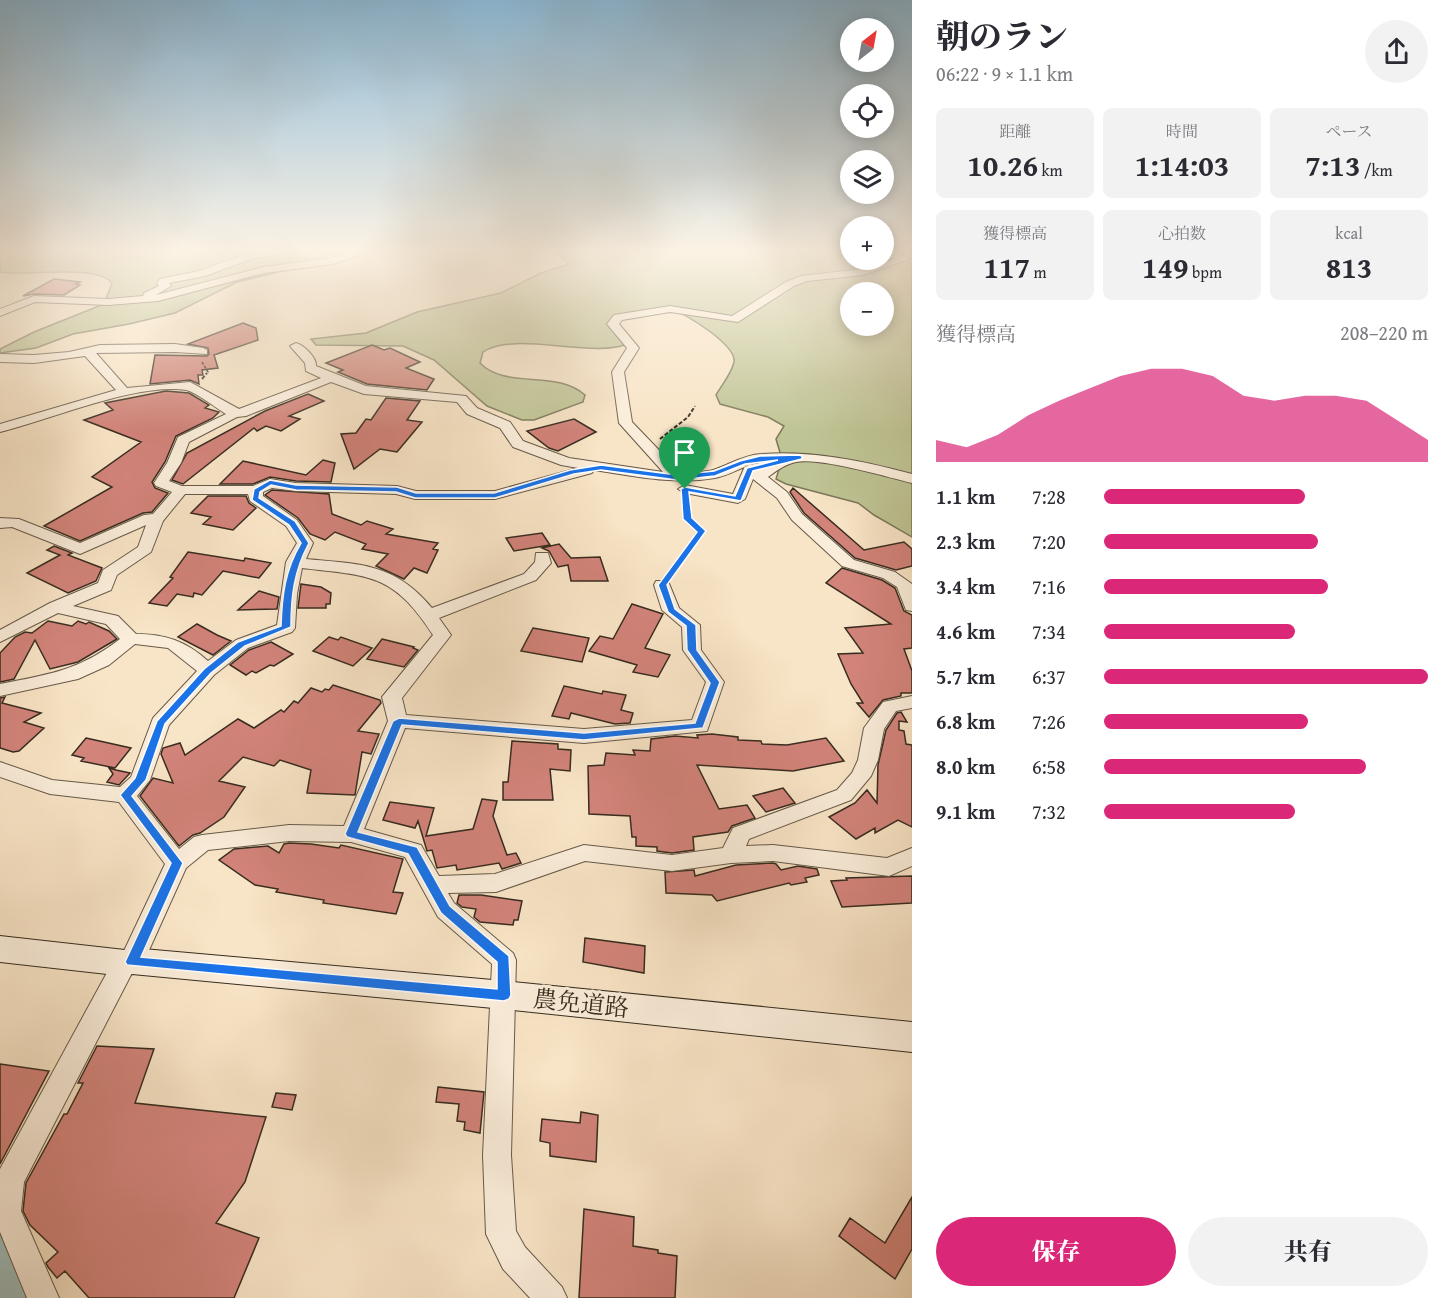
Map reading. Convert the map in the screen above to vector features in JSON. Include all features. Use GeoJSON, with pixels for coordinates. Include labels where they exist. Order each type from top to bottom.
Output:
{"type":"FeatureCollection","features":[{"type":"Feature","properties":{"kind":"street"},"geometry":{"type":"LineString","coordinates":[[653,312],[618,317],[613,324],[633,348],[618,372],[618,383],[626,423],[681,483]]}},
{"type":"Feature","properties":{"kind":"street"},"geometry":{"type":"LineString","coordinates":[[685,312],[734,320],[747,312]]}},
{"type":"Feature","properties":{"kind":"street"},"geometry":{"type":"LineString","coordinates":[[296,346],[310,362],[310,368],[364,390],[462,399],[472,411],[505,424],[518,444],[566,462],[681,483],[738,499],[750,469],[774,465],[799,457]]}},
{"type":"Feature","properties":{"kind":"street"},"geometry":{"type":"LineString","coordinates":[[0,358],[34,359],[100,349],[175,348],[203,352]]}},
{"type":"Feature","properties":{"kind":"street"},"geometry":{"type":"LineString","coordinates":[[88,352],[124,392]]}},
{"type":"Feature","properties":{"kind":"street"},"geometry":{"type":"LineString","coordinates":[[0,428],[124,392],[159,387],[190,386],[233,413],[241,413],[331,378]]}},
{"type":"Feature","properties":{"kind":"street"},"geometry":{"type":"LineString","coordinates":[[233,413],[230,417],[183,440],[174,463],[161,483],[181,490],[256,490],[270,483],[296,487],[397,490],[415,495],[495,495],[573,472],[601,467]]}},
{"type":"Feature","properties":{"kind":"street"},"geometry":{"type":"LineString","coordinates":[[681,483],[760,458],[799,457],[881,470],[912,479]]}},
{"type":"Feature","properties":{"kind":"street"},"geometry":{"type":"LineString","coordinates":[[774,465],[759,477],[783,495],[797,517],[848,563],[889,575],[904,584],[912,606]]}},
{"type":"Feature","properties":{"kind":"street"},"geometry":{"type":"LineString","coordinates":[[0,637],[56,607],[105,586],[109,573],[145,549],[156,520],[181,490]]}},
{"type":"Feature","properties":{"kind":"street"},"geometry":{"type":"LineString","coordinates":[[125,795],[140,780],[160,723],[207,671],[242,644],[286,627],[287,590],[294,562],[305,543],[292,523],[255,498],[256,490]]}},
{"type":"Feature","properties":{"kind":"street"},"geometry":{"type":"LineString","coordinates":[[0,523],[14,522],[80,549],[149,518],[156,520]]}},
{"type":"Feature","properties":{"kind":"street"},"geometry":{"type":"LineString","coordinates":[[430,615],[530,577],[543,563],[542,556]]}},
{"type":"Feature","properties":{"kind":"street"},"geometry":{"type":"LineString","coordinates":[[294,562],[369,573],[396,582],[430,615],[442,635],[392,697],[399,721],[351,834]]}},
{"type":"Feature","properties":{"kind":"street"},"geometry":{"type":"LineString","coordinates":[[399,721],[584,736],[700,726],[715,682],[692,650],[691,625],[671,610],[662,585]]}},
{"type":"Feature","properties":{"kind":"street"},"geometry":{"type":"LineString","coordinates":[[56,607],[112,620],[131,639]]}},
{"type":"Feature","properties":{"kind":"street"},"geometry":{"type":"LineString","coordinates":[[0,690],[71,675],[103,661],[131,639],[161,639],[182,647],[207,671]]}},
{"type":"Feature","properties":{"kind":"street"},"geometry":{"type":"LineString","coordinates":[[731,855],[741,834],[844,795],[861,776],[868,760],[874,728],[890,706],[910,706]]}},
{"type":"Feature","properties":{"kind":"street"},"geometry":{"type":"LineString","coordinates":[[0,769],[50,787],[125,795],[177,863]]}},
{"type":"Feature","properties":{"kind":"street"},"geometry":{"type":"LineString","coordinates":[[44,1298],[6,1211],[10,1180],[129,962],[177,863],[202,843],[289,833],[351,834],[412,851],[446,910],[504,960],[497,1155],[501,1233],[514,1258],[551,1298]]}},
{"type":"Feature","properties":{"kind":"street"},"geometry":{"type":"LineString","coordinates":[[432,885],[496,883],[584,853],[672,862],[773,853],[889,867],[912,856]]}},
{"type":"Feature","properties":{"kind":"street","name":"農免道路"},"geometry":{"type":"LineString","coordinates":[[0,949],[504,995],[912,1037]]}},
{"type":"Feature","properties":{"kind":"path"},"geometry":{"type":"LineString","coordinates":[[190,386],[204,378],[208,372],[202,361],[203,352]]}},
{"type":"Feature","properties":{"kind":"path"},"geometry":{"type":"LineString","coordinates":[[662,585],[702,531],[688,519],[681,483]]}},
{"type":"Feature","properties":{"kind":"green space"},"geometry":{"type":"Polygon","coordinates":[[[85,312],[178,312],[129,324],[73,334],[36,348],[0,353],[0,349],[34,332],[85,312]]]}},
{"type":"Feature","properties":{"kind":"green space"},"geometry":{"type":"Polygon","coordinates":[[[419,312],[645,312],[614,322],[630,343],[615,347],[576,348],[514,344],[497,346],[483,352],[480,363],[491,371],[503,376],[560,383],[574,387],[585,395],[583,402],[534,420],[522,420],[487,406],[434,360],[403,346],[316,345],[311,339],[366,333],[419,312]]]}},
{"type":"Feature","properties":{"kind":"green space"},"geometry":{"type":"Polygon","coordinates":[[[677,312],[840,312],[840,336],[894,336],[894,312],[912,312],[912,537],[858,503],[786,484],[776,479],[782,459],[776,439],[784,426],[768,417],[720,404],[716,395],[731,371],[734,362],[733,355],[720,340],[677,312]]]}},
{"type":"Feature","properties":{"kind":"building"},"geometry":{"type":"Polygon","coordinates":[[[243,323],[256,328],[258,340],[214,355],[218,368],[202,370],[203,375],[198,375],[199,384],[190,380],[150,384],[155,355],[207,356],[208,348],[188,344],[243,323]]]}},
{"type":"Feature","properties":{"kind":"building"},"geometry":{"type":"Polygon","coordinates":[[[372,345],[384,350],[390,348],[420,362],[406,368],[434,379],[427,390],[367,384],[338,372],[343,370],[326,363],[372,345]]]}},
{"type":"Feature","properties":{"kind":"building"},"geometry":{"type":"Polygon","coordinates":[[[166,391],[189,393],[209,405],[205,408],[219,412],[213,418],[176,436],[165,462],[152,482],[155,488],[168,493],[152,512],[143,513],[80,541],[44,526],[112,487],[92,477],[141,442],[84,420],[113,410],[105,403],[166,391]]]}},
{"type":"Feature","properties":{"kind":"building"},"geometry":{"type":"Polygon","coordinates":[[[308,394],[324,401],[289,416],[300,419],[281,431],[266,426],[257,431],[254,428],[183,484],[172,480],[187,453],[265,411],[308,394]]]}},
{"type":"Feature","properties":{"kind":"building"},"geometry":{"type":"Polygon","coordinates":[[[386,398],[420,401],[407,420],[422,422],[397,452],[380,449],[354,469],[341,434],[356,433],[366,419],[371,420],[386,398]]]}},
{"type":"Feature","properties":{"kind":"building"},"geometry":{"type":"Polygon","coordinates":[[[574,419],[596,432],[558,451],[549,448],[527,431],[574,419]]]}},
{"type":"Feature","properties":{"kind":"building"},"geometry":{"type":"Polygon","coordinates":[[[323,460],[335,463],[331,482],[296,481],[270,477],[253,484],[220,484],[243,461],[306,475],[323,460]]]}},
{"type":"Feature","properties":{"kind":"building"},"geometry":{"type":"Polygon","coordinates":[[[793,488],[864,550],[904,542],[912,549],[912,566],[896,570],[855,558],[804,513],[790,492],[793,488]]]}},
{"type":"Feature","properties":{"kind":"building"},"geometry":{"type":"Polygon","coordinates":[[[272,490],[329,494],[332,514],[361,525],[367,521],[393,529],[386,534],[438,543],[433,549],[438,550],[427,573],[414,568],[404,579],[376,566],[388,554],[362,549],[366,544],[335,532],[325,540],[310,534],[298,518],[265,495],[272,490]]]}},
{"type":"Feature","properties":{"kind":"building"},"geometry":{"type":"Polygon","coordinates":[[[208,496],[246,496],[249,503],[256,508],[233,530],[203,524],[211,517],[191,513],[208,496]]]}},
{"type":"Feature","properties":{"kind":"building"},"geometry":{"type":"Polygon","coordinates":[[[542,533],[550,545],[514,551],[506,538],[542,533]]]}},
{"type":"Feature","properties":{"kind":"building"},"geometry":{"type":"Polygon","coordinates":[[[559,544],[571,558],[600,557],[608,581],[571,581],[568,565],[558,567],[549,551],[542,548],[559,544]]]}},
{"type":"Feature","properties":{"kind":"building"},"geometry":{"type":"Polygon","coordinates":[[[54,546],[72,553],[68,555],[102,568],[96,581],[68,593],[27,573],[60,555],[47,550],[54,546]]]}},
{"type":"Feature","properties":{"kind":"building"},"geometry":{"type":"Polygon","coordinates":[[[188,552],[271,563],[259,578],[223,571],[202,595],[194,593],[193,597],[177,594],[167,606],[149,603],[173,578],[170,577],[188,552]]]}},
{"type":"Feature","properties":{"kind":"building"},"geometry":{"type":"Polygon","coordinates":[[[842,568],[882,580],[895,588],[904,611],[912,615],[912,648],[904,649],[912,671],[912,693],[901,693],[901,696],[883,700],[869,717],[857,703],[863,703],[851,684],[838,654],[863,653],[845,628],[891,624],[826,583],[842,568]]]}},
{"type":"Feature","properties":{"kind":"building"},"geometry":{"type":"Polygon","coordinates":[[[301,584],[321,587],[331,593],[330,604],[326,604],[326,608],[298,608],[301,584]]]}},
{"type":"Feature","properties":{"kind":"building"},"geometry":{"type":"Polygon","coordinates":[[[259,591],[279,597],[277,609],[238,610],[259,591]]]}},
{"type":"Feature","properties":{"kind":"building"},"geometry":{"type":"Polygon","coordinates":[[[632,604],[663,614],[645,648],[670,655],[658,677],[633,672],[637,665],[589,651],[600,636],[613,639],[632,604]]]}},
{"type":"Feature","properties":{"kind":"building"},"geometry":{"type":"Polygon","coordinates":[[[48,621],[72,626],[78,621],[86,624],[89,622],[109,631],[117,639],[78,662],[50,669],[35,640],[14,679],[0,682],[0,653],[15,637],[25,632],[32,633],[48,621]]]}},
{"type":"Feature","properties":{"kind":"building"},"geometry":{"type":"Polygon","coordinates":[[[197,624],[231,641],[213,655],[178,637],[197,624]]]}},
{"type":"Feature","properties":{"kind":"building"},"geometry":{"type":"Polygon","coordinates":[[[533,628],[589,638],[582,662],[521,651],[533,628]]]}},
{"type":"Feature","properties":{"kind":"building"},"geometry":{"type":"Polygon","coordinates":[[[329,637],[338,640],[341,637],[372,648],[353,666],[313,651],[329,637]]]}},
{"type":"Feature","properties":{"kind":"building"},"geometry":{"type":"Polygon","coordinates":[[[382,639],[418,650],[404,667],[367,659],[382,639]]]}},
{"type":"Feature","properties":{"kind":"building"},"geometry":{"type":"Polygon","coordinates":[[[271,642],[293,654],[274,666],[270,665],[256,673],[252,671],[246,675],[230,665],[249,650],[271,642]]]}},
{"type":"Feature","properties":{"kind":"building"},"geometry":{"type":"Polygon","coordinates":[[[333,685],[380,700],[381,703],[358,731],[379,734],[371,754],[362,752],[355,795],[307,793],[311,770],[280,760],[274,766],[243,757],[219,781],[245,787],[224,817],[179,846],[140,796],[153,778],[173,783],[161,754],[163,748],[180,743],[185,755],[238,719],[254,728],[281,710],[284,712],[294,701],[298,703],[311,688],[322,692],[325,689],[329,690],[333,685]]]}},
{"type":"Feature","properties":{"kind":"building"},"geometry":{"type":"Polygon","coordinates":[[[564,686],[602,694],[603,691],[626,695],[621,710],[633,713],[630,723],[615,724],[571,713],[569,719],[552,716],[564,686]]]}},
{"type":"Feature","properties":{"kind":"building"},"geometry":{"type":"Polygon","coordinates":[[[5,697],[2,703],[41,713],[24,722],[44,728],[19,751],[13,752],[0,748],[0,698],[5,697]]]}},
{"type":"Feature","properties":{"kind":"building"},"geometry":{"type":"Polygon","coordinates":[[[901,712],[907,722],[899,721],[899,730],[904,731],[906,744],[912,745],[912,827],[898,820],[875,833],[875,828],[856,839],[829,817],[855,803],[867,790],[877,803],[878,765],[886,730],[897,713],[901,712]]]}},
{"type":"Feature","properties":{"kind":"building"},"geometry":{"type":"Polygon","coordinates":[[[697,735],[738,737],[738,740],[761,741],[762,744],[787,745],[826,738],[844,761],[793,771],[697,765],[719,809],[747,805],[755,818],[732,826],[728,832],[693,837],[694,850],[672,853],[657,851],[657,847],[636,846],[636,837],[632,837],[630,816],[589,814],[588,766],[604,765],[606,753],[635,755],[633,750],[650,751],[651,739],[675,736],[698,738],[697,735]]]}},
{"type":"Feature","properties":{"kind":"building"},"geometry":{"type":"Polygon","coordinates":[[[86,738],[131,748],[115,768],[81,761],[84,758],[72,755],[86,738]]]}},
{"type":"Feature","properties":{"kind":"building"},"geometry":{"type":"Polygon","coordinates":[[[512,741],[558,744],[558,749],[571,750],[570,771],[550,769],[553,800],[503,800],[503,782],[508,782],[512,741]]]}},
{"type":"Feature","properties":{"kind":"building"},"geometry":{"type":"Polygon","coordinates":[[[109,768],[130,773],[119,785],[107,782],[113,774],[109,768]]]}},
{"type":"Feature","properties":{"kind":"building"},"geometry":{"type":"Polygon","coordinates":[[[783,788],[795,803],[766,812],[753,796],[783,788]]]}},
{"type":"Feature","properties":{"kind":"building"},"geometry":{"type":"Polygon","coordinates":[[[482,799],[497,801],[493,816],[507,855],[516,853],[521,863],[502,869],[499,863],[457,870],[456,865],[437,868],[432,850],[427,851],[418,821],[415,828],[383,820],[390,802],[434,808],[426,836],[473,829],[482,799]]]}},
{"type":"Feature","properties":{"kind":"building"},"geometry":{"type":"Polygon","coordinates":[[[284,844],[339,848],[341,845],[403,859],[393,892],[403,893],[396,914],[323,903],[324,900],[276,892],[278,889],[255,885],[219,860],[234,849],[268,846],[279,853],[284,844]]]}},
{"type":"Feature","properties":{"kind":"building"},"geometry":{"type":"Polygon","coordinates":[[[773,863],[781,870],[798,866],[817,869],[819,875],[805,878],[807,882],[791,885],[789,883],[717,901],[712,895],[666,893],[665,872],[694,870],[695,876],[736,865],[773,863]]]}},
{"type":"Feature","properties":{"kind":"building"},"geometry":{"type":"Polygon","coordinates":[[[912,876],[912,903],[842,907],[831,881],[847,880],[846,878],[912,876]]]}},
{"type":"Feature","properties":{"kind":"building"},"geometry":{"type":"Polygon","coordinates":[[[459,895],[481,895],[522,901],[518,920],[514,920],[513,925],[480,922],[474,917],[476,909],[462,907],[457,903],[459,895]]]}},
{"type":"Feature","properties":{"kind":"building"},"geometry":{"type":"Polygon","coordinates":[[[585,938],[645,946],[644,973],[583,962],[585,938]]]}},
{"type":"Feature","properties":{"kind":"building"},"geometry":{"type":"Polygon","coordinates":[[[97,1046],[154,1049],[135,1103],[266,1117],[245,1182],[216,1223],[259,1238],[234,1298],[89,1298],[65,1271],[57,1278],[48,1267],[46,1263],[58,1252],[30,1225],[23,1211],[26,1183],[64,1114],[67,1114],[83,1083],[78,1083],[97,1046]]]}},
{"type":"Feature","properties":{"kind":"building"},"geometry":{"type":"Polygon","coordinates":[[[0,1064],[49,1071],[0,1164],[0,1064]]]}},
{"type":"Feature","properties":{"kind":"building"},"geometry":{"type":"Polygon","coordinates":[[[438,1087],[484,1092],[480,1133],[464,1130],[465,1122],[457,1121],[459,1104],[436,1102],[438,1087]]]}},
{"type":"Feature","properties":{"kind":"building"},"geometry":{"type":"Polygon","coordinates":[[[276,1093],[296,1095],[292,1110],[272,1107],[276,1093]]]}},
{"type":"Feature","properties":{"kind":"building"},"geometry":{"type":"Polygon","coordinates":[[[581,1112],[598,1115],[596,1162],[550,1156],[550,1143],[540,1141],[542,1119],[580,1123],[581,1112]]]}},
{"type":"Feature","properties":{"kind":"building"},"geometry":{"type":"Polygon","coordinates":[[[912,1197],[912,1249],[895,1279],[839,1236],[850,1218],[885,1243],[912,1197]]]}},
{"type":"Feature","properties":{"kind":"building"},"geometry":{"type":"Polygon","coordinates":[[[584,1209],[634,1217],[633,1246],[677,1256],[675,1298],[579,1298],[584,1209]]]}},
{"type":"Feature","properties":{"kind":"waterway"},"geometry":{"type":"LineString","coordinates":[[0,1239],[26,1298]]}},
{"type":"Feature","properties":{"kind":"route"},"geometry":{"type":"LineString","coordinates":[[799,457],[774,465],[750,469],[738,499],[685,489],[688,519],[702,531],[662,585],[671,610],[691,625],[692,650],[715,682],[700,726],[584,736],[399,721],[351,834],[412,851],[446,910],[504,960],[504,995],[132,962],[177,863],[125,795],[140,780],[160,723],[207,671],[242,644],[286,627],[287,590],[294,562],[305,543],[292,523],[255,498],[256,490],[270,483],[329,489],[397,490],[415,495],[495,495],[573,472],[601,467],[677,478],[715,474],[742,462],[760,458],[799,457]]}}]}
